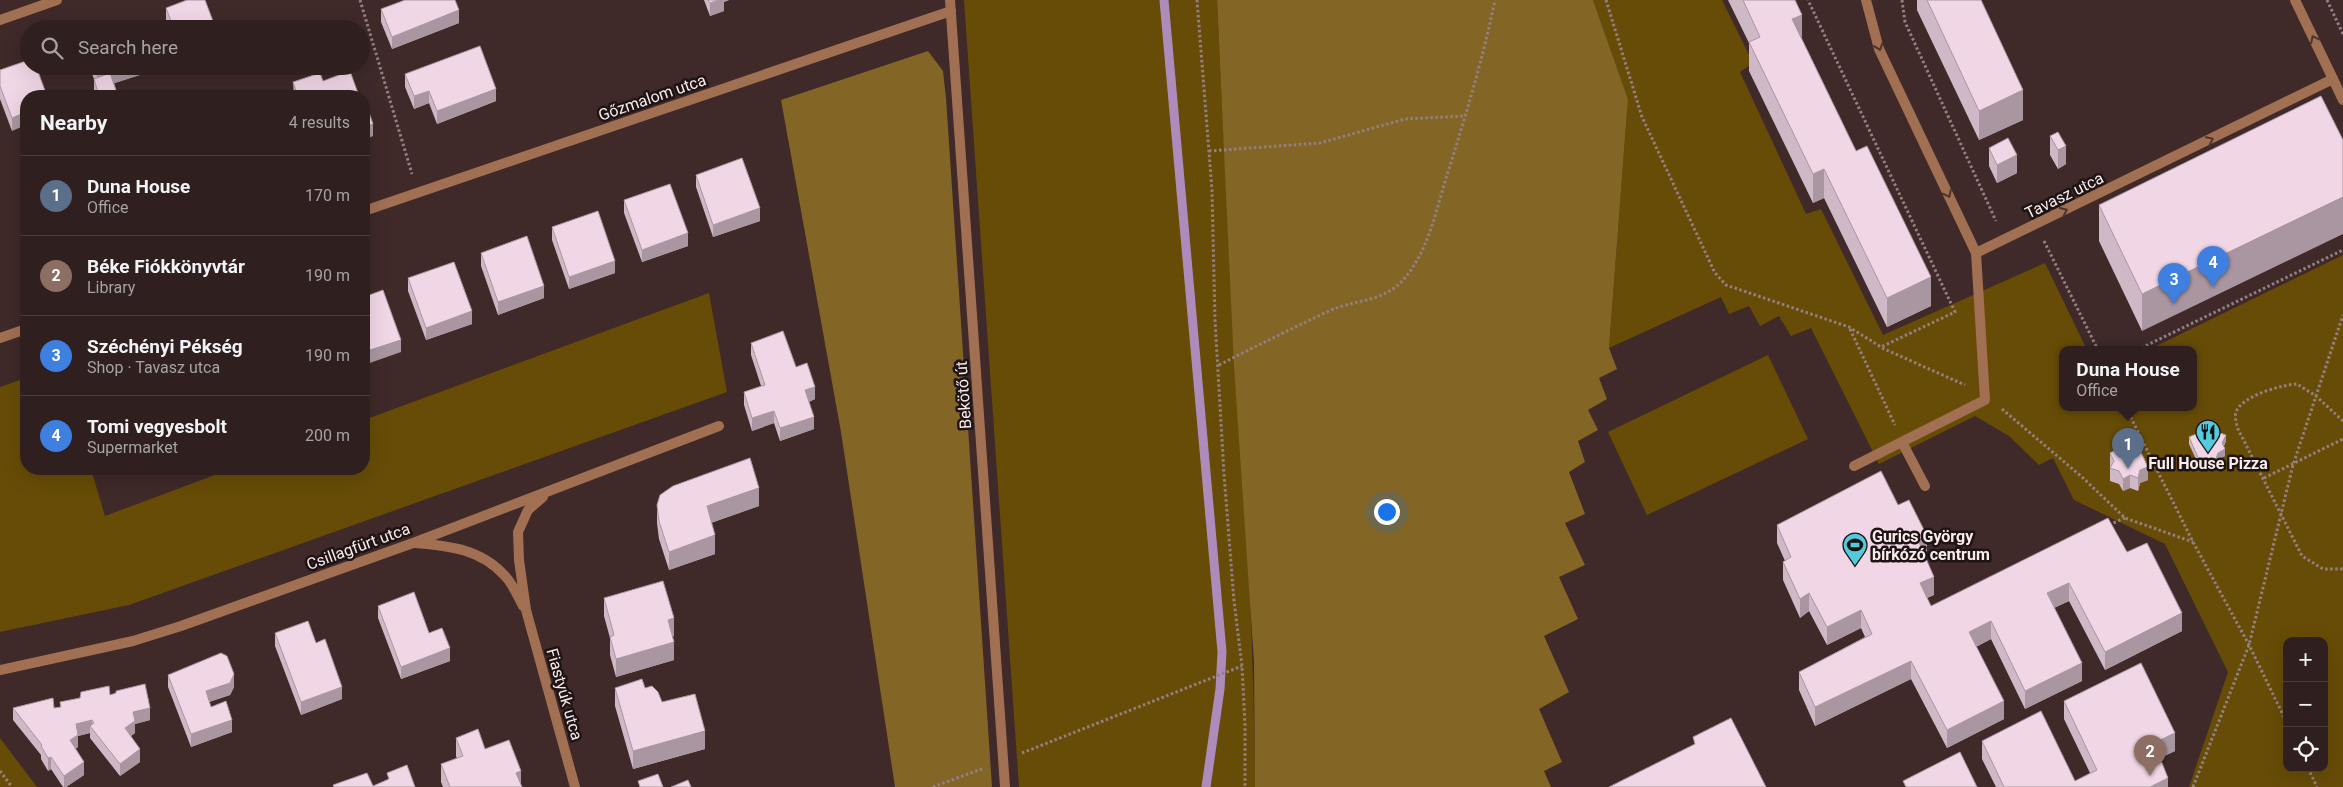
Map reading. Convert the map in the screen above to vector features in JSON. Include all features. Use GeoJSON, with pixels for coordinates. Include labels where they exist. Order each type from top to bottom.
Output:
{"type":"FeatureCollection","features":[{"type":"Feature","properties":{"kind":"street"},"geometry":{"type":"LineString","coordinates":[[0,20],[57,0]]}},
{"type":"Feature","properties":{"kind":"street","name":"Bekötő út"},"geometry":{"type":"LineString","coordinates":[[950,0],[1005,787]]}},
{"type":"Feature","properties":{"kind":"street"},"geometry":{"type":"LineString","coordinates":[[1854,466],[1985,400],[1976,253],[1879,49],[1866,0]]}},
{"type":"Feature","properties":{"kind":"street"},"geometry":{"type":"LineString","coordinates":[[2295,0],[2343,100]]}},
{"type":"Feature","properties":{"kind":"street","name":"Gőzmalom utca"},"geometry":{"type":"LineString","coordinates":[[370,209],[951,11]]}},
{"type":"Feature","properties":{"kind":"street","name":"Tavasz utca"},"geometry":{"type":"LineString","coordinates":[[1976,253],[2333,79]]}},
{"type":"Feature","properties":{"kind":"street"},"geometry":{"type":"LineString","coordinates":[[0,338],[20,331]]}},
{"type":"Feature","properties":{"kind":"street","name":"Csillagfürt utca"},"geometry":{"type":"LineString","coordinates":[[0,670],[133,641],[182,626],[550,492],[719,426]]}},
{"type":"Feature","properties":{"kind":"street"},"geometry":{"type":"LineString","coordinates":[[1902,442],[1925,486]]}},
{"type":"Feature","properties":{"kind":"street","name":"Fiastyúk utca"},"geometry":{"type":"LineString","coordinates":[[550,492],[528,510],[518,532],[519,560],[526,610],[575,787]]}},
{"type":"Feature","properties":{"kind":"street","name":"Fiastyúk utca"},"geometry":{"type":"LineString","coordinates":[[413,543],[456,547],[480,556],[506,576],[526,610]]}},
{"type":"Feature","properties":{"kind":"path"},"geometry":{"type":"LineString","coordinates":[[360,0],[366,20]]}},
{"type":"Feature","properties":{"kind":"path"},"geometry":{"type":"LineString","coordinates":[[1197,0],[1209,151],[1224,474],[1234,601],[1242,666],[1245,725],[1245,787]]}},
{"type":"Feature","properties":{"kind":"path"},"geometry":{"type":"LineString","coordinates":[[1219,366],[1267,339],[1306,324],[1332,310],[1381,295],[1397,286],[1412,268],[1428,236],[1466,116],[1484,53],[1495,0]]}},
{"type":"Feature","properties":{"kind":"path"},"geometry":{"type":"LineString","coordinates":[[1606,0],[1642,117],[1715,273],[1726,285],[1741,292],[1849,327],[1881,347],[1984,394],[2082,477],[2125,518],[2193,542]]}},
{"type":"Feature","properties":{"kind":"path"},"geometry":{"type":"LineString","coordinates":[[1808,0],[1956,312],[1881,347]]}},
{"type":"Feature","properties":{"kind":"path"},"geometry":{"type":"LineString","coordinates":[[1902,0],[1905,22],[1996,221]]}},
{"type":"Feature","properties":{"kind":"path"},"geometry":{"type":"LineString","coordinates":[[2327,0],[2343,34]]}},
{"type":"Feature","properties":{"kind":"path"},"geometry":{"type":"LineString","coordinates":[[370,33],[418,192]]}},
{"type":"Feature","properties":{"kind":"path"},"geometry":{"type":"LineString","coordinates":[[1209,151],[1320,142],[1405,120],[1466,116]]}},
{"type":"Feature","properties":{"kind":"path"},"geometry":{"type":"LineString","coordinates":[[2036,224],[2096,346]]}},
{"type":"Feature","properties":{"kind":"path"},"geometry":{"type":"LineString","coordinates":[[2145,346],[2343,250]]}},
{"type":"Feature","properties":{"kind":"path"},"geometry":{"type":"LineString","coordinates":[[2193,787],[2249,646],[2293,465],[2343,314]]}},
{"type":"Feature","properties":{"kind":"path"},"geometry":{"type":"LineString","coordinates":[[1849,327],[1902,442]]}},
{"type":"Feature","properties":{"kind":"path"},"geometry":{"type":"LineString","coordinates":[[2343,421],[2316,396],[2297,384],[2269,390],[2238,407],[2234,418],[2302,556],[2323,569],[2343,569]]}},
{"type":"Feature","properties":{"kind":"path"},"geometry":{"type":"LineString","coordinates":[[2128,411],[2283,716]]}},
{"type":"Feature","properties":{"kind":"path"},"geometry":{"type":"LineString","coordinates":[[2264,478],[2293,465],[2343,438]]}},
{"type":"Feature","properties":{"kind":"path"},"geometry":{"type":"LineString","coordinates":[[2107,527],[2125,518]]}},
{"type":"Feature","properties":{"kind":"path"},"geometry":{"type":"LineString","coordinates":[[933,787],[1242,666]]}},
{"type":"Feature","properties":{"kind":"path"},"geometry":{"type":"LineString","coordinates":[[0,771],[12,787]]}},
{"type":"Feature","properties":{"kind":"path"},"geometry":{"type":"LineString","coordinates":[[2310,772],[2317,787]]}},
{"type":"Feature","properties":{"kind":"shaded area"},"geometry":{"type":"Polygon","coordinates":[[[964,0],[1217,0],[1250,590],[1255,787],[1019,787],[964,0]]]}},
{"type":"Feature","properties":{"kind":"shaded area"},"geometry":{"type":"Polygon","coordinates":[[[1217,0],[1593,0],[1628,99],[1609,348],[1617,369],[1599,378],[1607,399],[1588,410],[1598,430],[1578,441],[1585,462],[1569,472],[1585,514],[1565,523],[1585,565],[1559,577],[1578,619],[1544,636],[1569,692],[1539,709],[1562,762],[1544,771],[1551,787],[1255,787],[1254,662],[1234,366],[1217,0]]]}},
{"type":"Feature","properties":{"kind":"shaded area"},"geometry":{"type":"Polygon","coordinates":[[[1593,0],[1722,0],[1753,63],[1740,72],[1806,214],[1821,209],[1883,335],[2045,263],[2085,346],[2059,346],[2059,411],[2197,411],[2197,346],[2156,346],[2343,255],[2343,787],[2189,787],[2228,672],[2165,544],[2074,500],[2053,458],[2039,465],[2009,436],[1975,416],[1879,464],[1811,328],[1791,336],[1779,316],[1760,326],[1749,306],[1729,314],[1721,297],[1609,348],[1628,99],[1593,0]]]}},
{"type":"Feature","properties":{"kind":"shaded area"},"geometry":{"type":"Polygon","coordinates":[[[928,51],[943,71],[946,98],[992,787],[895,787],[841,432],[781,100],[928,51]]]}},
{"type":"Feature","properties":{"kind":"shaded area"},"geometry":{"type":"Polygon","coordinates":[[[709,293],[727,392],[129,605],[0,632],[0,387],[20,380],[20,475],[93,475],[105,516],[215,475],[370,475],[370,418],[709,293]]]}},
{"type":"Feature","properties":{"kind":"shaded area"},"geometry":{"type":"Polygon","coordinates":[[[1768,355],[1808,439],[1647,515],[1608,432],[1768,355]]]}},
{"type":"Feature","properties":{"kind":"shaded area"},"geometry":{"type":"Polygon","coordinates":[[[0,738],[37,787],[0,787],[0,738]]]}},
{"type":"Feature","properties":{"kind":"building"},"geometry":{"type":"Polygon","coordinates":[[[187,0],[205,0],[213,20],[171,20],[166,8],[187,0]]]}},
{"type":"Feature","properties":{"kind":"building"},"geometry":{"type":"Polygon","coordinates":[[[405,0],[455,0],[459,10],[392,37],[381,9],[405,0]]]}},
{"type":"Feature","properties":{"kind":"building"},"geometry":{"type":"Polygon","coordinates":[[[708,0],[719,0],[710,3],[708,0]]]}},
{"type":"Feature","properties":{"kind":"building"},"geometry":{"type":"Polygon","coordinates":[[[1743,0],[1795,0],[1802,15],[1792,19],[1856,151],[1867,146],[1931,277],[1887,298],[1824,169],[1813,174],[1749,42],[1760,37],[1743,0]]]}},
{"type":"Feature","properties":{"kind":"building"},"geometry":{"type":"Polygon","coordinates":[[[1927,0],[1981,0],[2023,90],[1979,111],[1927,0]]]}},
{"type":"Feature","properties":{"kind":"building"},"geometry":{"type":"Polygon","coordinates":[[[480,46],[496,89],[437,111],[429,91],[414,96],[405,74],[480,46]]]}},
{"type":"Feature","properties":{"kind":"building"},"geometry":{"type":"Polygon","coordinates":[[[20,63],[20,75],[39,75],[45,90],[20,90],[20,115],[12,118],[0,86],[0,70],[20,63]]]}},
{"type":"Feature","properties":{"kind":"building"},"geometry":{"type":"Polygon","coordinates":[[[111,75],[116,90],[97,90],[94,79],[111,75]]]}},
{"type":"Feature","properties":{"kind":"building"},"geometry":{"type":"Polygon","coordinates":[[[314,75],[321,75],[323,81],[339,75],[351,75],[357,90],[296,90],[293,82],[314,75]]]}},
{"type":"Feature","properties":{"kind":"building"},"geometry":{"type":"Polygon","coordinates":[[[2321,96],[2343,140],[2343,197],[2142,294],[2099,205],[2321,96]]]}},
{"type":"Feature","properties":{"kind":"building"},"geometry":{"type":"Polygon","coordinates":[[[2058,132],[2066,146],[2058,150],[2050,136],[2058,132]]]}},
{"type":"Feature","properties":{"kind":"building"},"geometry":{"type":"Polygon","coordinates":[[[2008,138],[2017,155],[1997,165],[1989,148],[2008,138]]]}},
{"type":"Feature","properties":{"kind":"building"},"geometry":{"type":"Polygon","coordinates":[[[742,158],[760,208],[713,225],[696,175],[742,158]]]}},
{"type":"Feature","properties":{"kind":"building"},"geometry":{"type":"Polygon","coordinates":[[[670,184],[688,233],[642,250],[624,200],[670,184]]]}},
{"type":"Feature","properties":{"kind":"building"},"geometry":{"type":"Polygon","coordinates":[[[598,211],[615,261],[569,277],[552,227],[598,211]]]}},
{"type":"Feature","properties":{"kind":"building"},"geometry":{"type":"Polygon","coordinates":[[[527,236],[544,286],[498,302],[481,253],[527,236]]]}},
{"type":"Feature","properties":{"kind":"building"},"geometry":{"type":"Polygon","coordinates":[[[454,262],[472,311],[426,328],[408,278],[454,262]]]}},
{"type":"Feature","properties":{"kind":"building"},"geometry":{"type":"Polygon","coordinates":[[[383,290],[401,340],[370,350],[370,295],[383,290]]]}},
{"type":"Feature","properties":{"kind":"building"},"geometry":{"type":"Polygon","coordinates":[[[783,331],[796,367],[807,363],[815,387],[805,390],[814,417],[780,428],[774,411],[752,418],[744,392],[765,385],[751,343],[783,331]]]}},
{"type":"Feature","properties":{"kind":"building","name":"Full House Pizza"},"geometry":{"type":"Polygon","coordinates":[[[2200,425],[2208,428],[2214,426],[2217,432],[2226,435],[2222,443],[2225,449],[2218,453],[2215,461],[2207,458],[2200,462],[2189,437],[2196,434],[2200,425]]]}},
{"type":"Feature","properties":{"kind":"building"},"geometry":{"type":"Polygon","coordinates":[[[2135,440],[2148,467],[2140,470],[2138,478],[2130,475],[2123,479],[2119,471],[2110,468],[2114,461],[2110,453],[2117,449],[2120,441],[2128,444],[2135,440]]]}},
{"type":"Feature","properties":{"kind":"building"},"geometry":{"type":"Polygon","coordinates":[[[750,458],[759,488],[707,506],[715,535],[669,552],[659,521],[657,505],[660,495],[673,486],[750,458]]]}},
{"type":"Feature","properties":{"kind":"building"},"geometry":{"type":"Polygon","coordinates":[[[1881,471],[1898,505],[1909,500],[1927,536],[1918,540],[1934,577],[1920,583],[1931,606],[2108,518],[2127,552],[2147,543],[2182,613],[2105,652],[2069,583],[2047,593],[2082,663],[2025,691],[1991,621],[1969,632],[2004,701],[1947,730],[1911,661],[1815,707],[1799,672],[1872,634],[1861,610],[1827,627],[1809,593],[1800,599],[1783,562],[1791,557],[1777,525],[1881,471]]]}},
{"type":"Feature","properties":{"kind":"building"},"geometry":{"type":"Polygon","coordinates":[[[663,581],[674,618],[668,620],[674,642],[616,659],[610,637],[614,635],[604,598],[663,581]]]}},
{"type":"Feature","properties":{"kind":"building"},"geometry":{"type":"Polygon","coordinates":[[[414,592],[429,633],[442,628],[450,648],[401,667],[378,606],[414,592]]]}},
{"type":"Feature","properties":{"kind":"building"},"geometry":{"type":"Polygon","coordinates":[[[308,621],[316,643],[325,639],[342,687],[301,702],[275,633],[308,621]]]}},
{"type":"Feature","properties":{"kind":"building"},"geometry":{"type":"Polygon","coordinates":[[[221,653],[227,656],[234,674],[230,683],[206,691],[211,707],[226,701],[232,720],[191,734],[168,675],[221,653]]]}},
{"type":"Feature","properties":{"kind":"building"},"geometry":{"type":"Polygon","coordinates":[[[2141,663],[2175,733],[2154,743],[2168,778],[2150,787],[2004,787],[1982,741],[2041,711],[2075,781],[2097,770],[2064,701],[2141,663]]]}},
{"type":"Feature","properties":{"kind":"building"},"geometry":{"type":"Polygon","coordinates":[[[642,679],[645,688],[652,686],[658,692],[662,702],[695,694],[705,731],[633,751],[615,688],[642,679]]]}},
{"type":"Feature","properties":{"kind":"building"},"geometry":{"type":"Polygon","coordinates":[[[145,684],[150,708],[133,712],[135,721],[125,728],[140,749],[120,764],[90,726],[94,723],[92,720],[76,724],[78,735],[70,740],[84,762],[64,776],[51,757],[48,758],[42,745],[13,708],[53,698],[54,708],[61,707],[60,702],[80,698],[81,692],[109,686],[110,695],[116,693],[116,691],[145,684]]]}},
{"type":"Feature","properties":{"kind":"building"},"geometry":{"type":"Polygon","coordinates":[[[1731,718],[1766,787],[1609,787],[1695,744],[1693,737],[1731,718]]]}},
{"type":"Feature","properties":{"kind":"building"},"geometry":{"type":"Polygon","coordinates":[[[478,729],[485,749],[509,740],[521,771],[516,773],[522,787],[450,787],[441,764],[463,756],[456,738],[478,729]]]}},
{"type":"Feature","properties":{"kind":"building"},"geometry":{"type":"Polygon","coordinates":[[[1960,752],[1977,787],[1906,787],[1903,781],[1960,752]]]}},
{"type":"Feature","properties":{"kind":"building"},"geometry":{"type":"Polygon","coordinates":[[[407,765],[415,787],[334,787],[333,785],[367,773],[373,786],[389,779],[387,773],[407,765]]]}},
{"type":"Feature","properties":{"kind":"building"},"geometry":{"type":"Polygon","coordinates":[[[658,774],[663,787],[640,787],[638,781],[658,774]]]}},
{"type":"Feature","properties":{"kind":"building"},"geometry":{"type":"Polygon","coordinates":[[[688,780],[691,787],[671,787],[688,780]]]}},
{"type":"Feature","properties":{"kind":"waterway"},"geometry":{"type":"LineString","coordinates":[[1164,0],[1222,652],[1220,689],[1206,787]]}},
{"type":"Feature","properties":{"kind":"place","name":"Tomi vegyesbolt"},"geometry":{"type":"Point","coordinates":[2213,287]}},
{"type":"Feature","properties":{"kind":"place","name":"Széchényi Pékség"},"geometry":{"type":"Point","coordinates":[2174,304]}},
{"type":"Feature","properties":{"kind":"place","name":"Full House Pizza"},"geometry":{"type":"Point","coordinates":[2208,453]}},
{"type":"Feature","properties":{"kind":"place","name":"Duna House"},"geometry":{"type":"Point","coordinates":[2128,469]}},
{"type":"Feature","properties":{"kind":"place","name":"Gurics György bírkózó centrum"},"geometry":{"type":"Point","coordinates":[1855,566]}},
{"type":"Feature","properties":{"kind":"place","name":"Béke Fiókkönyvtár"},"geometry":{"type":"Point","coordinates":[2150,776]}}]}
